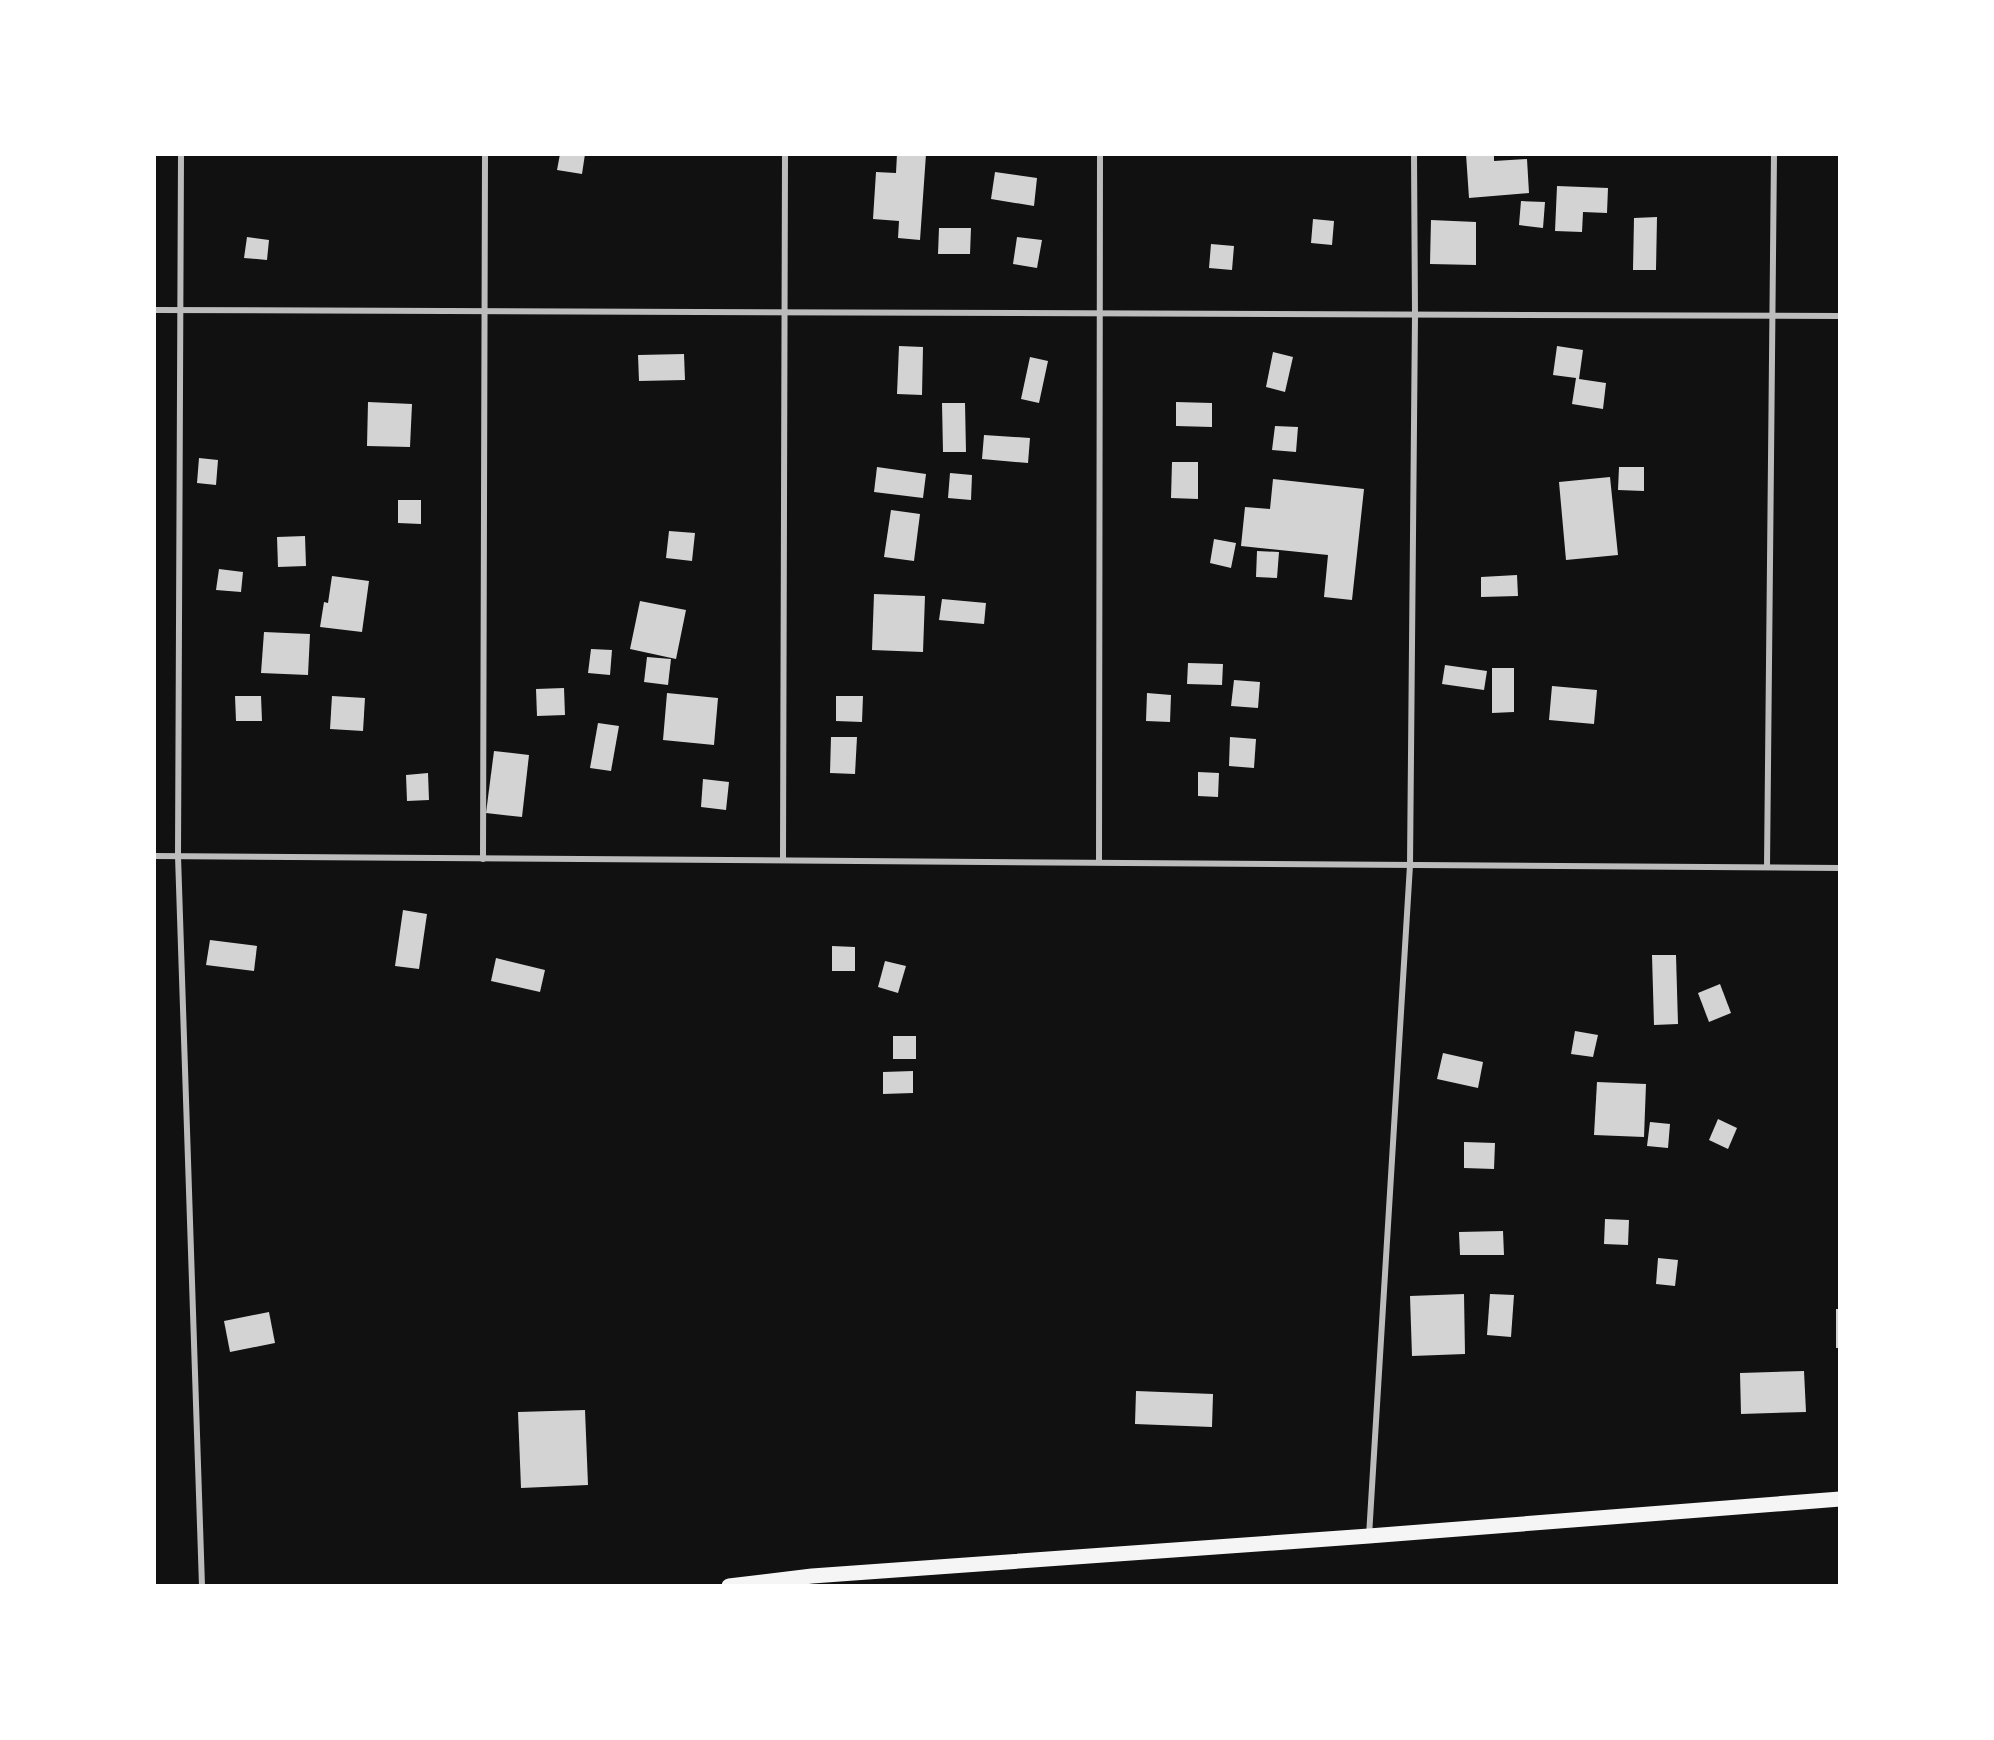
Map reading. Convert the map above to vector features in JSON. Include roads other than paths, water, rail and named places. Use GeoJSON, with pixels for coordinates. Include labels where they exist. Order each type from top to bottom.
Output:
{"type":"FeatureCollection","features":[{"type":"Feature","properties":{"kind":"main road"},"geometry":{"type":"LineString","coordinates":[[729,1586],[812,1576],[1369,1536],[1839,1498]]}},
{"type":"Feature","properties":{"kind":"street"},"geometry":{"type":"LineString","coordinates":[[181,154],[178,856],[202,1586]]}},
{"type":"Feature","properties":{"kind":"street"},"geometry":{"type":"LineString","coordinates":[[483,859],[484,154]]}},
{"type":"Feature","properties":{"kind":"street"},"geometry":{"type":"LineString","coordinates":[[783,859],[785,154]]}},
{"type":"Feature","properties":{"kind":"street"},"geometry":{"type":"LineString","coordinates":[[1099,862],[1100,154]]}},
{"type":"Feature","properties":{"kind":"street"},"geometry":{"type":"LineString","coordinates":[[1369,1536],[1410,865],[1415,315],[1414,154]]}},
{"type":"Feature","properties":{"kind":"street"},"geometry":{"type":"LineString","coordinates":[[1767,867],[1774,154]]}},
{"type":"Feature","properties":{"kind":"street"},"geometry":{"type":"LineString","coordinates":[[154,310],[1839,316]]}},
{"type":"Feature","properties":{"kind":"street"},"geometry":{"type":"LineString","coordinates":[[154,856],[1839,867]]}}]}
